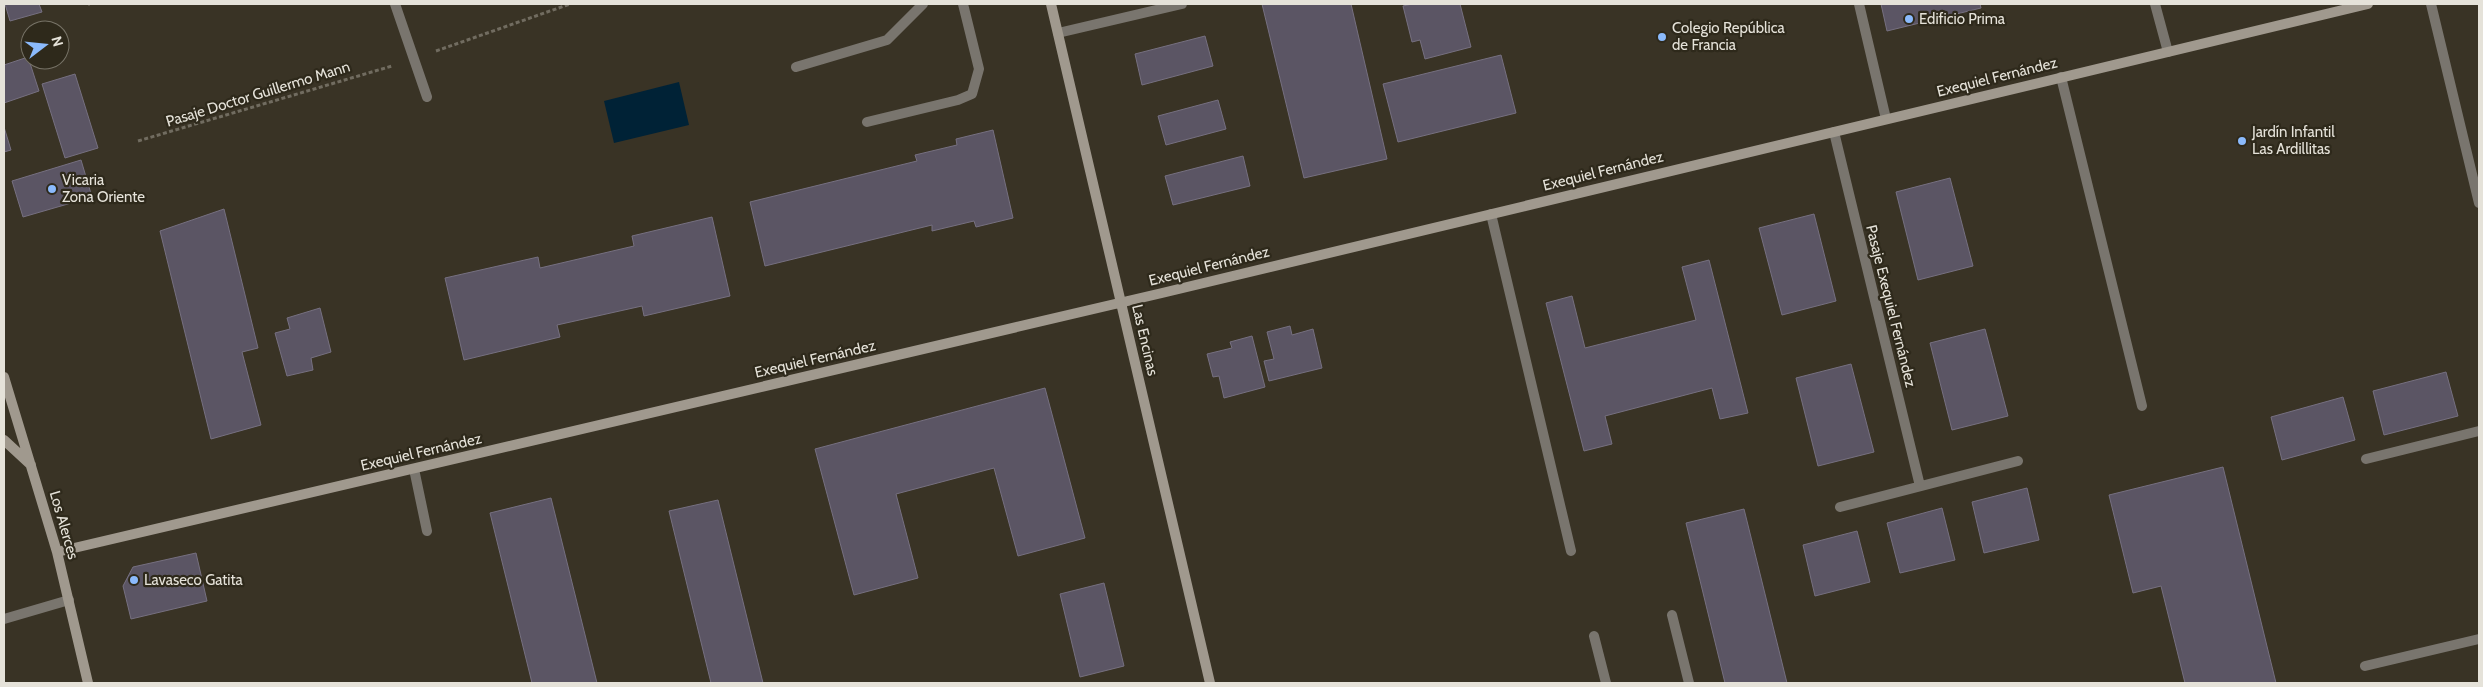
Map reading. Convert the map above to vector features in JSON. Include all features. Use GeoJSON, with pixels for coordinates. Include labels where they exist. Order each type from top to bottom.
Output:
{"type":"FeatureCollection","features":[{"type":"Feature","properties":{"kind":"street"},"geometry":{"type":"LineString","coordinates":[[395,4],[428,97]]}},
{"type":"Feature","properties":{"kind":"street"},"geometry":{"type":"LineString","coordinates":[[796,67],[887,40],[923,4]]}},
{"type":"Feature","properties":{"kind":"street"},"geometry":{"type":"LineString","coordinates":[[867,122],[958,100],[972,94],[979,69],[963,4]]}},
{"type":"Feature","properties":{"kind":"street","name":"Las Encinas"},"geometry":{"type":"LineString","coordinates":[[1052,4],[1210,683]]}},
{"type":"Feature","properties":{"kind":"street"},"geometry":{"type":"LineString","coordinates":[[1058,33],[1182,4]]}},
{"type":"Feature","properties":{"kind":"street"},"geometry":{"type":"LineString","coordinates":[[1859,4],[1886,119]]}},
{"type":"Feature","properties":{"kind":"street"},"geometry":{"type":"LineString","coordinates":[[2156,4],[2168,52]]}},
{"type":"Feature","properties":{"kind":"street","name":"Exequiel Fernández"},"geometry":{"type":"LineString","coordinates":[[57,552],[1121,303],[2368,4]]}},
{"type":"Feature","properties":{"kind":"street"},"geometry":{"type":"LineString","coordinates":[[2431,4],[2479,203]]}},
{"type":"Feature","properties":{"kind":"street"},"geometry":{"type":"LineString","coordinates":[[2061,77],[2142,406]]}},
{"type":"Feature","properties":{"kind":"street","name":"Pasaje Exequiel Fernández"},"geometry":{"type":"LineString","coordinates":[[1834,132],[1920,486]]}},
{"type":"Feature","properties":{"kind":"street"},"geometry":{"type":"LineString","coordinates":[[1491,214],[1571,551]]}},
{"type":"Feature","properties":{"kind":"street","name":"Los Alerces"},"geometry":{"type":"LineString","coordinates":[[4,376],[57,552],[88,683]]}},
{"type":"Feature","properties":{"kind":"street"},"geometry":{"type":"LineString","coordinates":[[2366,459],[2479,431]]}},
{"type":"Feature","properties":{"kind":"street"},"geometry":{"type":"LineString","coordinates":[[4,440],[31,465]]}},
{"type":"Feature","properties":{"kind":"street"},"geometry":{"type":"LineString","coordinates":[[1840,507],[2018,461]]}},
{"type":"Feature","properties":{"kind":"street"},"geometry":{"type":"LineString","coordinates":[[414,469],[428,531]]}},
{"type":"Feature","properties":{"kind":"street"},"geometry":{"type":"LineString","coordinates":[[4,619],[69,600]]}},
{"type":"Feature","properties":{"kind":"street"},"geometry":{"type":"LineString","coordinates":[[1672,615],[1689,683]]}},
{"type":"Feature","properties":{"kind":"street"},"geometry":{"type":"LineString","coordinates":[[1594,636],[1606,683]]}},
{"type":"Feature","properties":{"kind":"street"},"geometry":{"type":"LineString","coordinates":[[2365,666],[2479,639]]}},
{"type":"Feature","properties":{"kind":"path"},"geometry":{"type":"LineString","coordinates":[[414,59],[570,4]]}},
{"type":"Feature","properties":{"kind":"path","name":"Pasaje Doctor Guillermo Mann"},"geometry":{"type":"LineString","coordinates":[[138,141],[385,68]]}},
{"type":"Feature","properties":{"kind":"water"},"geometry":{"type":"Polygon","coordinates":[[[679,82],[689,125],[614,143],[604,101],[679,82]]]}},
{"type":"Feature","properties":{"kind":"building"},"geometry":{"type":"Polygon","coordinates":[[[5,4],[39,4],[42,12],[10,21],[5,4]]]}},
{"type":"Feature","properties":{"kind":"building"},"geometry":{"type":"Polygon","coordinates":[[[1262,4],[1351,4],[1387,159],[1304,178],[1262,4]]]}},
{"type":"Feature","properties":{"kind":"building"},"geometry":{"type":"Polygon","coordinates":[[[1412,4],[1460,4],[1471,47],[1425,59],[1420,40],[1412,42],[1403,6],[1412,4]]]}},
{"type":"Feature","properties":{"kind":"building","name":"Edificio Prima"},"geometry":{"type":"Polygon","coordinates":[[[1881,4],[1980,4],[1981,8],[1887,31],[1881,4]]]}},
{"type":"Feature","properties":{"kind":"building"},"geometry":{"type":"Polygon","coordinates":[[[1205,36],[1213,66],[1142,85],[1135,54],[1205,36]]]}},
{"type":"Feature","properties":{"kind":"building"},"geometry":{"type":"Polygon","coordinates":[[[1501,55],[1516,113],[1398,142],[1383,84],[1501,55]]]}},
{"type":"Feature","properties":{"kind":"building"},"geometry":{"type":"Polygon","coordinates":[[[20,60],[20,70],[32,70],[39,91],[4,103],[4,65],[20,60]]]}},
{"type":"Feature","properties":{"kind":"building"},"geometry":{"type":"Polygon","coordinates":[[[75,74],[98,148],[65,158],[42,84],[75,74]]]}},
{"type":"Feature","properties":{"kind":"building"},"geometry":{"type":"Polygon","coordinates":[[[1218,100],[1226,129],[1166,145],[1158,116],[1218,100]]]}},
{"type":"Feature","properties":{"kind":"building"},"geometry":{"type":"Polygon","coordinates":[[[4,127],[11,150],[4,152],[4,127]]]}},
{"type":"Feature","properties":{"kind":"building"},"geometry":{"type":"Polygon","coordinates":[[[993,130],[1013,218],[976,227],[974,221],[932,231],[932,225],[765,266],[750,202],[917,161],[915,155],[957,145],[956,139],[993,130]]]}},
{"type":"Feature","properties":{"kind":"building"},"geometry":{"type":"Polygon","coordinates":[[[1243,156],[1250,186],[1173,205],[1165,176],[1243,156]]]}},
{"type":"Feature","properties":{"kind":"building","name":"Vicaria Zona Oriente"},"geometry":{"type":"Polygon","coordinates":[[[81,160],[92,197],[23,217],[12,181],[81,160]]]}},
{"type":"Feature","properties":{"kind":"building"},"geometry":{"type":"Polygon","coordinates":[[[1950,178],[1973,266],[1918,280],[1896,192],[1950,178]]]}},
{"type":"Feature","properties":{"kind":"building"},"geometry":{"type":"Polygon","coordinates":[[[224,209],[258,348],[242,352],[261,425],[211,439],[160,231],[224,209]]]}},
{"type":"Feature","properties":{"kind":"building"},"geometry":{"type":"Polygon","coordinates":[[[1814,214],[1836,301],[1782,315],[1759,228],[1814,214]]]}},
{"type":"Feature","properties":{"kind":"building"},"geometry":{"type":"Polygon","coordinates":[[[712,217],[730,296],[644,316],[642,306],[557,325],[560,337],[464,360],[445,278],[538,257],[540,268],[634,246],[632,236],[712,217]]]}},
{"type":"Feature","properties":{"kind":"building"},"geometry":{"type":"Polygon","coordinates":[[[1709,260],[1748,413],[1720,419],[1712,388],[1605,416],[1612,444],[1584,451],[1546,303],[1572,296],[1585,348],[1696,320],[1682,267],[1709,260]]]}},
{"type":"Feature","properties":{"kind":"building"},"geometry":{"type":"Polygon","coordinates":[[[320,308],[331,352],[311,358],[313,370],[287,376],[275,333],[290,329],[287,318],[320,308]]]}},
{"type":"Feature","properties":{"kind":"building"},"geometry":{"type":"Polygon","coordinates":[[[1290,326],[1292,335],[1313,329],[1322,368],[1269,381],[1264,361],[1274,359],[1267,332],[1290,326]]]}},
{"type":"Feature","properties":{"kind":"building"},"geometry":{"type":"Polygon","coordinates":[[[1985,329],[2008,416],[1952,430],[1930,343],[1985,329]]]}},
{"type":"Feature","properties":{"kind":"building"},"geometry":{"type":"Polygon","coordinates":[[[1252,336],[1265,387],[1224,398],[1219,376],[1213,377],[1207,354],[1232,348],[1230,342],[1252,336]]]}},
{"type":"Feature","properties":{"kind":"building"},"geometry":{"type":"Polygon","coordinates":[[[1851,364],[1874,452],[1818,466],[1796,378],[1851,364]]]}},
{"type":"Feature","properties":{"kind":"building"},"geometry":{"type":"Polygon","coordinates":[[[2446,372],[2458,416],[2384,435],[2373,391],[2446,372]]]}},
{"type":"Feature","properties":{"kind":"building"},"geometry":{"type":"Polygon","coordinates":[[[1045,388],[1085,538],[1018,556],[994,468],[896,494],[918,578],[854,595],[815,449],[1045,388]]]}},
{"type":"Feature","properties":{"kind":"building"},"geometry":{"type":"Polygon","coordinates":[[[2343,397],[2355,440],[2282,460],[2271,417],[2343,397]]]}},
{"type":"Feature","properties":{"kind":"building"},"geometry":{"type":"Polygon","coordinates":[[[2223,467],[2276,683],[2185,683],[2161,586],[2133,593],[2109,495],[2223,467]]]}},
{"type":"Feature","properties":{"kind":"building"},"geometry":{"type":"Polygon","coordinates":[[[2027,488],[2039,540],[1984,553],[1972,502],[2027,488]]]}},
{"type":"Feature","properties":{"kind":"building"},"geometry":{"type":"Polygon","coordinates":[[[551,498],[597,683],[532,683],[490,513],[551,498]]]}},
{"type":"Feature","properties":{"kind":"building"},"geometry":{"type":"Polygon","coordinates":[[[718,500],[763,683],[711,683],[669,511],[718,500]]]}},
{"type":"Feature","properties":{"kind":"building"},"geometry":{"type":"Polygon","coordinates":[[[1942,508],[1955,560],[1900,573],[1887,523],[1942,508]]]}},
{"type":"Feature","properties":{"kind":"building"},"geometry":{"type":"Polygon","coordinates":[[[1744,509],[1787,683],[1725,683],[1686,523],[1744,509]]]}},
{"type":"Feature","properties":{"kind":"building"},"geometry":{"type":"Polygon","coordinates":[[[1857,531],[1870,582],[1815,596],[1803,545],[1857,531]]]}},
{"type":"Feature","properties":{"kind":"building"},"geometry":{"type":"Polygon","coordinates":[[[196,553],[207,601],[131,619],[123,586],[133,567],[196,553]]]}},
{"type":"Feature","properties":{"kind":"building"},"geometry":{"type":"Polygon","coordinates":[[[1104,583],[1124,666],[1080,677],[1060,594],[1104,583]]]}},
{"type":"Feature","properties":{"kind":"place","name":"Edificio Prima"},"geometry":{"type":"Point","coordinates":[1909,19]}},
{"type":"Feature","properties":{"kind":"place","name":"Colegio República de Francia"},"geometry":{"type":"Point","coordinates":[1662,37]}},
{"type":"Feature","properties":{"kind":"place","name":"Jardín Infantil Las Ardillitas"},"geometry":{"type":"Point","coordinates":[2242,141]}},
{"type":"Feature","properties":{"kind":"place","name":"Vicaria Zona Oriente"},"geometry":{"type":"Point","coordinates":[52,189]}},
{"type":"Feature","properties":{"kind":"place","name":"Lavaseco Gatita"},"geometry":{"type":"Point","coordinates":[134,580]}}]}
